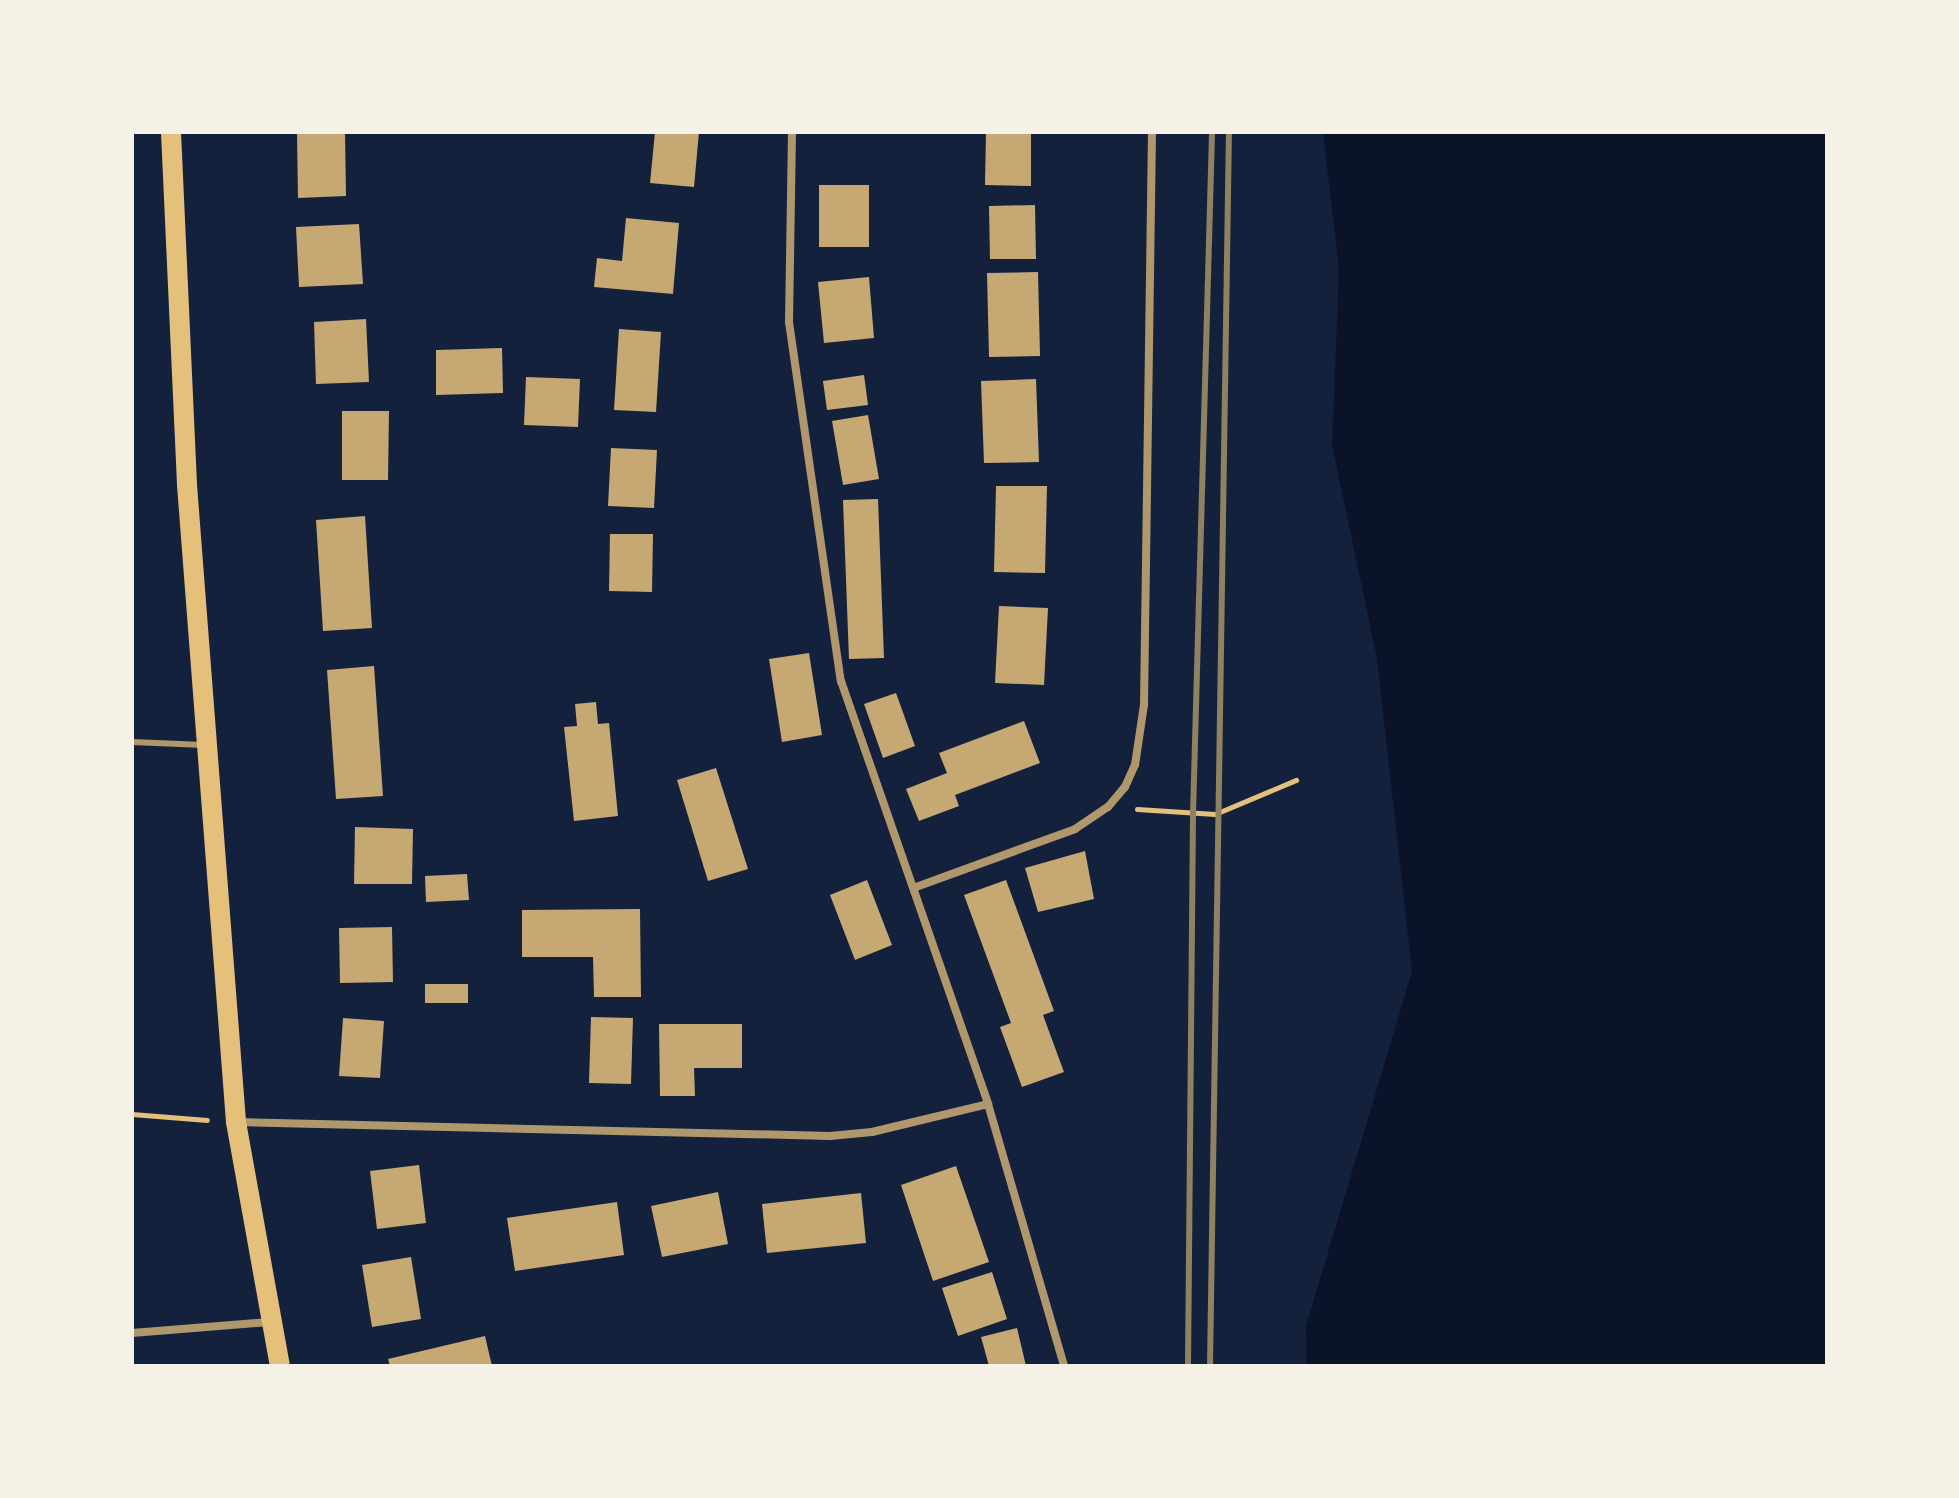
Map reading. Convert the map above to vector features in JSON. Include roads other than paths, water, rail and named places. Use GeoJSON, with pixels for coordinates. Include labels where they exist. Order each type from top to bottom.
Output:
{"type":"FeatureCollection","features":[{"type":"Feature","properties":{"kind":"main road"},"geometry":{"type":"LineString","coordinates":[[171,132],[187,485],[236,1122],[280,1366]]}},
{"type":"Feature","properties":{"kind":"street"},"geometry":{"type":"LineString","coordinates":[[792,132],[789,322],[814,526],[846,703],[916,887],[988,1104],[1064,1366]]}},
{"type":"Feature","properties":{"kind":"street"},"geometry":{"type":"LineString","coordinates":[[916,887],[1060,835],[1108,807],[1131,776],[1143,720],[1152,132]]}},
{"type":"Feature","properties":{"kind":"street"},"geometry":{"type":"LineString","coordinates":[[236,1122],[830,1136],[872,1132],[988,1104]]}},
{"type":"Feature","properties":{"kind":"street"},"geometry":{"type":"LineString","coordinates":[[132,1333],[270,1322]]}},
{"type":"Feature","properties":{"kind":"lane"},"geometry":{"type":"LineString","coordinates":[[132,742],[207,745]]}},
{"type":"Feature","properties":{"kind":"water"},"geometry":{"type":"Polygon","coordinates":[[[1323,132],[1827,132],[1827,1366],[1307,1366],[1306,1326],[1412,971],[1377,659],[1332,445],[1339,270],[1323,132]]]}},
{"type":"Feature","properties":{"kind":"railway"},"geometry":{"type":"LineString","coordinates":[[1188,1366],[1193,814],[1212,132]]}},
{"type":"Feature","properties":{"kind":"railway"},"geometry":{"type":"LineString","coordinates":[[1210,1366],[1229,132]]}}]}
